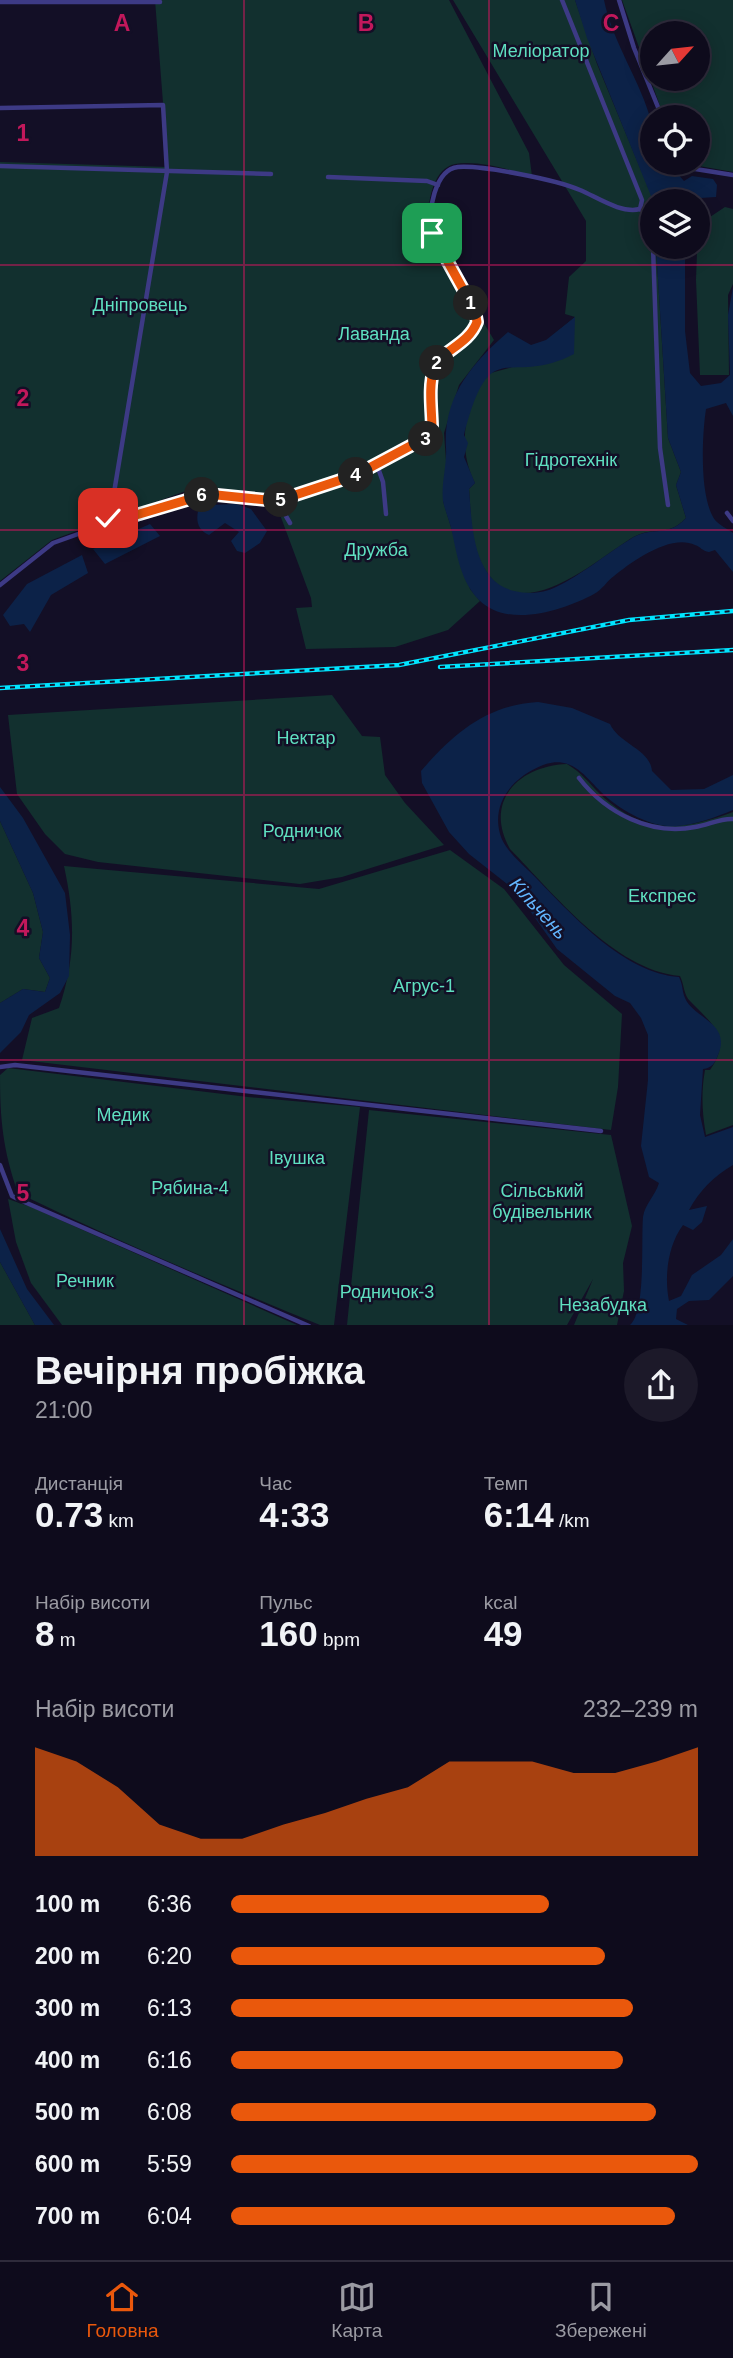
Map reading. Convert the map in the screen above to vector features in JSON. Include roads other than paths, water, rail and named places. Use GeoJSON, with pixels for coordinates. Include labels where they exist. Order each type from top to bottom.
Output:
{"type":"FeatureCollection","features":[{"type":"Feature","properties":{"kind":"street"},"geometry":{"type":"LineString","coordinates":[[562,0],[640,195]]}},
{"type":"Feature","properties":{"kind":"street"},"geometry":{"type":"LineString","coordinates":[[619,0],[634,48],[657,105]]}},
{"type":"Feature","properties":{"kind":"street"},"geometry":{"type":"LineString","coordinates":[[0,2],[160,2]]}},
{"type":"Feature","properties":{"kind":"street"},"geometry":{"type":"LineString","coordinates":[[0,108],[163,105],[167,172],[109,523]]}},
{"type":"Feature","properties":{"kind":"street"},"geometry":{"type":"LineString","coordinates":[[0,166],[271,174]]}},
{"type":"Feature","properties":{"kind":"street"},"geometry":{"type":"LineString","coordinates":[[0,585],[53,543],[109,523],[207,494],[277,501],[356,475],[429,436],[432,429],[434,368],[441,357],[464,342],[477,322],[475,311],[432,233],[429,218],[438,184],[448,171],[457,167],[485,169],[578,189],[606,202],[640,209]]}},
{"type":"Feature","properties":{"kind":"street"},"geometry":{"type":"LineString","coordinates":[[710,171],[733,175]]}},
{"type":"Feature","properties":{"kind":"street"},"geometry":{"type":"LineString","coordinates":[[328,177],[427,181],[438,184]]}},
{"type":"Feature","properties":{"kind":"street"},"geometry":{"type":"LineString","coordinates":[[653,259],[660,448],[668,505]]}},
{"type":"Feature","properties":{"kind":"street"},"geometry":{"type":"LineString","coordinates":[[377,465],[383,482],[386,514]]}},
{"type":"Feature","properties":{"kind":"street"},"geometry":{"type":"LineString","coordinates":[[277,501],[290,523]]}},
{"type":"Feature","properties":{"kind":"street"},"geometry":{"type":"LineString","coordinates":[[727,513],[733,521]]}},
{"type":"Feature","properties":{"kind":"street"},"geometry":{"type":"LineString","coordinates":[[579,778],[587,789],[622,814],[664,831],[733,819]]}},
{"type":"Feature","properties":{"kind":"street"},"geometry":{"type":"LineString","coordinates":[[0,1067],[15,1065],[601,1131]]}},
{"type":"Feature","properties":{"kind":"street"},"geometry":{"type":"LineString","coordinates":[[0,1165],[12,1196],[309,1325]]}},
{"type":"Feature","properties":{"kind":"water"},"geometry":{"type":"Polygon","coordinates":[[[575,0],[604,0],[614,32],[646,105],[640,105],[640,169],[587,38],[575,0]]]}},
{"type":"Feature","properties":{"kind":"water"},"geometry":{"type":"Polygon","coordinates":[[[642,175],[679,175],[684,181],[692,176],[713,179],[717,185],[716,197],[710,197],[710,189],[648,189],[642,175]]]}},
{"type":"Feature","properties":{"kind":"water"},"geometry":{"type":"Polygon","coordinates":[[[657,259],[685,259],[685,331],[690,373],[701,386],[721,383],[730,375],[728,315],[733,287],[733,416],[726,403],[706,409],[703,450],[704,482],[710,510],[717,522],[733,533],[733,572],[715,550],[705,551],[685,542],[652,551],[611,578],[597,592],[552,611],[505,614],[491,609],[473,593],[458,559],[443,501],[446,430],[449,413],[462,383],[482,356],[508,332],[531,345],[546,340],[575,317],[574,354],[551,363],[504,368],[493,372],[483,383],[464,435],[468,443],[464,457],[475,483],[469,489],[473,534],[482,563],[500,585],[514,591],[545,591],[575,577],[638,535],[672,528],[686,518],[676,485],[681,472],[668,438],[657,259]]]}},
{"type":"Feature","properties":{"kind":"water"},"geometry":{"type":"Polygon","coordinates":[[[236,504],[251,509],[267,531],[260,543],[245,553],[237,551],[231,541],[239,532],[225,523],[209,535],[202,531],[198,522],[198,511],[210,505],[236,504]]]}},
{"type":"Feature","properties":{"kind":"water"},"geometry":{"type":"Polygon","coordinates":[[[150,524],[160,536],[105,564],[93,549],[150,524]]]}},
{"type":"Feature","properties":{"kind":"water"},"geometry":{"type":"Polygon","coordinates":[[[82,555],[88,573],[51,595],[30,632],[24,624],[10,626],[3,615],[27,584],[82,555]]]}},
{"type":"Feature","properties":{"kind":"water","name":"Кільчень"},"geometry":{"type":"Polygon","coordinates":[[[538,702],[572,708],[610,724],[620,737],[646,757],[652,771],[671,790],[704,789],[733,775],[733,810],[705,820],[667,826],[646,821],[626,811],[576,768],[561,763],[543,765],[523,776],[508,791],[502,801],[498,822],[506,847],[583,925],[619,954],[639,965],[679,977],[689,1005],[710,1022],[720,1035],[721,1044],[716,1060],[703,1069],[700,1115],[705,1137],[733,1127],[733,1165],[708,1184],[689,1210],[707,1206],[702,1222],[693,1230],[683,1225],[678,1233],[668,1261],[669,1301],[681,1296],[692,1275],[721,1255],[733,1239],[733,1276],[709,1300],[689,1301],[677,1309],[676,1319],[688,1325],[630,1325],[635,1318],[641,1291],[643,1217],[659,1183],[649,1177],[641,1146],[648,1080],[648,1035],[641,1018],[630,1003],[615,996],[557,949],[516,891],[469,854],[449,832],[422,783],[421,771],[445,745],[472,724],[502,709],[538,702]]]}},
{"type":"Feature","properties":{"kind":"water"},"geometry":{"type":"Polygon","coordinates":[[[0,787],[23,818],[65,893],[70,935],[69,976],[60,993],[29,1015],[21,1032],[0,1053],[0,1003],[23,989],[45,992],[50,978],[39,958],[43,932],[33,893],[0,821],[0,787]]]}},
{"type":"Feature","properties":{"kind":"water"},"geometry":{"type":"Polygon","coordinates":[[[0,1229],[27,1289],[54,1325],[35,1325],[0,1262],[0,1229]]]}},
{"type":"Feature","properties":{"kind":"railway"},"geometry":{"type":"LineString","coordinates":[[0,688],[399,665],[629,620],[733,611]]}},
{"type":"Feature","properties":{"kind":"railway"},"geometry":{"type":"LineString","coordinates":[[440,667],[733,650]]}},
{"type":"Feature","properties":{"kind":"park label","name":"Меліоратор"},"geometry":{"type":"Point","coordinates":[541,51]}},
{"type":"Feature","properties":{"kind":"park label","name":"Дніпровець"},"geometry":{"type":"Point","coordinates":[140,305]}},
{"type":"Feature","properties":{"kind":"park label","name":"Лаванда"},"geometry":{"type":"Point","coordinates":[374,334]}},
{"type":"Feature","properties":{"kind":"park label","name":"Гідротехнік"},"geometry":{"type":"Point","coordinates":[571,460]}},
{"type":"Feature","properties":{"kind":"park label","name":"Дружба"},"geometry":{"type":"Point","coordinates":[376,550]}},
{"type":"Feature","properties":{"kind":"park label","name":"Нектар"},"geometry":{"type":"Point","coordinates":[306,738]}},
{"type":"Feature","properties":{"kind":"park label","name":"Родничок"},"geometry":{"type":"Point","coordinates":[302,831]}},
{"type":"Feature","properties":{"kind":"park label","name":"Експрес"},"geometry":{"type":"Point","coordinates":[662,896]}},
{"type":"Feature","properties":{"kind":"park label","name":"Агрус-1"},"geometry":{"type":"Point","coordinates":[424,986]}},
{"type":"Feature","properties":{"kind":"park label","name":"Медик"},"geometry":{"type":"Point","coordinates":[123,1115]}},
{"type":"Feature","properties":{"kind":"park label","name":"Івушка"},"geometry":{"type":"Point","coordinates":[297,1158]}},
{"type":"Feature","properties":{"kind":"park label","name":"Рябина-4"},"geometry":{"type":"Point","coordinates":[190,1188]}},
{"type":"Feature","properties":{"kind":"park label","name":"Сільський будівельник"},"geometry":{"type":"Point","coordinates":[542,1201]}},
{"type":"Feature","properties":{"kind":"park label","name":"Речник"},"geometry":{"type":"Point","coordinates":[85,1281]}},
{"type":"Feature","properties":{"kind":"park label","name":"Родничок-3"},"geometry":{"type":"Point","coordinates":[387,1292]}},
{"type":"Feature","properties":{"kind":"park label","name":"Незабудка"},"geometry":{"type":"Point","coordinates":[603,1305]}}]}
